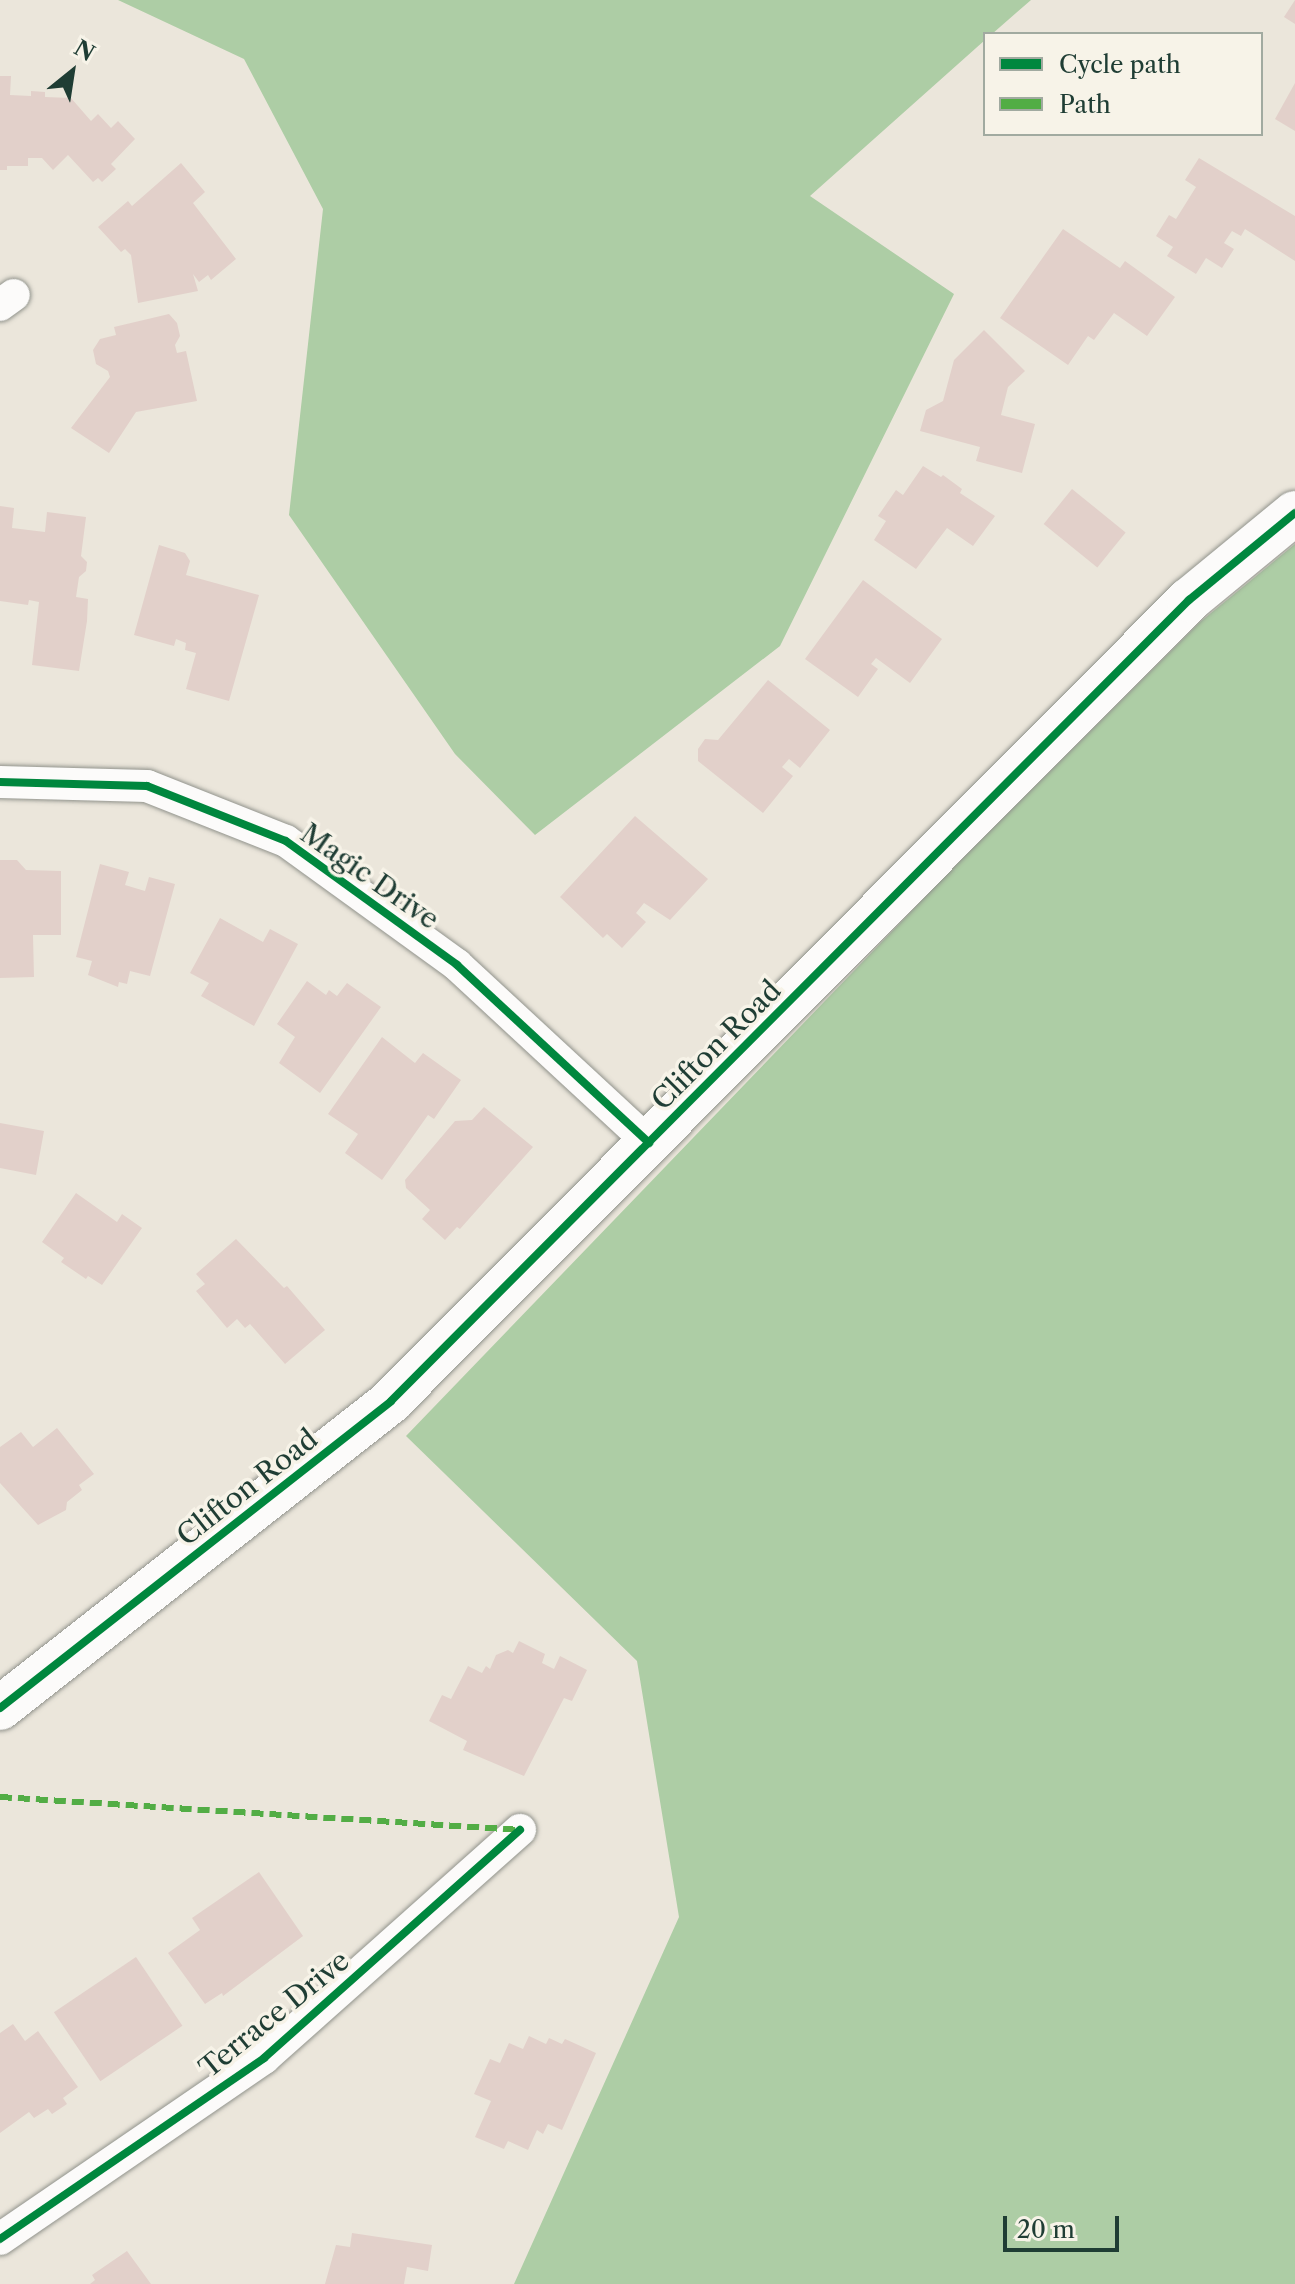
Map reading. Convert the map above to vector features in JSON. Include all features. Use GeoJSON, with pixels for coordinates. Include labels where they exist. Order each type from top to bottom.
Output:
{"type":"FeatureCollection","features":[{"type":"Feature","properties":{"kind":"street","name":"Clifton Road"},"geometry":{"type":"LineString","coordinates":[[0,1708],[391,1401],[1189,600],[1295,513]]}},
{"type":"Feature","properties":{"kind":"street","name":"Magic Drive"},"geometry":{"type":"LineString","coordinates":[[0,782],[147,786],[286,841],[457,965],[649,1143]]}},
{"type":"Feature","properties":{"kind":"street","name":"Terrace Drive"},"geometry":{"type":"LineString","coordinates":[[0,2239],[264,2058],[520,1830]]}},
{"type":"Feature","properties":{"kind":"green space"},"geometry":{"type":"Polygon","coordinates":[[[118,0],[1031,0],[994,32],[983,32],[983,42],[810,196],[954,294],[780,646],[535,835],[455,754],[289,515],[323,209],[244,59],[118,0]]]}},
{"type":"Feature","properties":{"kind":"green space"},"geometry":{"type":"Polygon","coordinates":[[[1295,544],[1295,2284],[514,2284],[679,1917],[637,1661],[406,1436],[953,868],[1200,622],[1295,544]]]}},
{"type":"Feature","properties":{"kind":"building"},"geometry":{"type":"Polygon","coordinates":[[[1295,0],[1295,24],[1284,17],[1295,0]]]}},
{"type":"Feature","properties":{"kind":"building"},"geometry":{"type":"Polygon","coordinates":[[[0,76],[11,76],[10,95],[31,96],[31,91],[45,92],[45,97],[71,98],[91,121],[98,114],[111,128],[118,121],[135,139],[111,164],[116,169],[102,182],[98,178],[93,182],[68,155],[53,170],[42,158],[28,158],[28,166],[7,166],[7,170],[0,170],[0,76]]]}},
{"type":"Feature","properties":{"kind":"building"},"geometry":{"type":"Polygon","coordinates":[[[1295,83],[1295,131],[1275,119],[1295,83]]]}},
{"type":"Feature","properties":{"kind":"building"},"geometry":{"type":"Polygon","coordinates":[[[1199,158],[1295,216],[1295,261],[1245,229],[1241,236],[1232,231],[1224,243],[1234,249],[1222,268],[1206,258],[1196,274],[1167,256],[1173,247],[1156,236],[1169,215],[1176,219],[1196,187],[1185,180],[1199,158]]]}},
{"type":"Feature","properties":{"kind":"building"},"geometry":{"type":"Polygon","coordinates":[[[181,163],[205,192],[193,203],[236,259],[211,280],[208,275],[199,282],[193,274],[198,291],[138,303],[131,255],[125,249],[121,252],[98,227],[128,201],[132,206],[181,163]]]}},
{"type":"Feature","properties":{"kind":"building"},"geometry":{"type":"Polygon","coordinates":[[[1063,229],[1120,268],[1125,261],[1175,297],[1147,336],[1114,313],[1094,340],[1088,336],[1068,365],[1000,318],[1063,229]]]}},
{"type":"Feature","properties":{"kind":"building"},"geometry":{"type":"Polygon","coordinates":[[[169,314],[177,323],[180,336],[175,345],[177,353],[186,351],[197,401],[136,412],[109,453],[71,428],[110,377],[108,371],[96,364],[93,350],[100,339],[116,335],[114,327],[169,314]]]}},
{"type":"Feature","properties":{"kind":"building"},"geometry":{"type":"Polygon","coordinates":[[[984,330],[1025,371],[1008,387],[1001,415],[1035,424],[1022,473],[976,461],[980,447],[920,431],[926,410],[943,401],[954,360],[984,330]]]}},
{"type":"Feature","properties":{"kind":"building"},"geometry":{"type":"Polygon","coordinates":[[[923,466],[941,477],[943,475],[962,489],[960,493],[995,516],[973,546],[947,528],[916,569],[874,540],[886,521],[878,516],[896,490],[903,495],[923,466]]]}},
{"type":"Feature","properties":{"kind":"building"},"geometry":{"type":"Polygon","coordinates":[[[1072,489],[1126,532],[1097,567],[1044,524],[1072,489]]]}},
{"type":"Feature","properties":{"kind":"building"},"geometry":{"type":"Polygon","coordinates":[[[0,506],[14,508],[12,528],[45,532],[47,512],[86,517],[81,556],[87,562],[86,571],[79,577],[76,597],[88,599],[79,671],[32,665],[39,602],[29,600],[28,605],[0,601],[0,506]]]}},
{"type":"Feature","properties":{"kind":"building"},"geometry":{"type":"Polygon","coordinates":[[[159,545],[185,553],[190,561],[186,575],[259,595],[229,701],[186,689],[196,653],[185,650],[186,643],[176,639],[174,646],[134,635],[159,545]]]}},
{"type":"Feature","properties":{"kind":"building"},"geometry":{"type":"Polygon","coordinates":[[[863,580],[942,639],[910,683],[876,658],[871,664],[878,669],[858,697],[805,659],[863,580]]]}},
{"type":"Feature","properties":{"kind":"building"},"geometry":{"type":"Polygon","coordinates":[[[768,680],[830,730],[800,768],[789,759],[782,767],[793,776],[763,813],[698,761],[698,749],[705,739],[718,740],[768,680]]]}},
{"type":"Feature","properties":{"kind":"building"},"geometry":{"type":"Polygon","coordinates":[[[635,816],[708,879],[670,920],[644,903],[636,913],[646,922],[622,948],[607,934],[603,938],[560,897],[635,816]]]}},
{"type":"Feature","properties":{"kind":"building"},"geometry":{"type":"Polygon","coordinates":[[[0,860],[17,860],[26,870],[61,871],[61,935],[33,935],[34,977],[0,978],[0,860]]]}},
{"type":"Feature","properties":{"kind":"building"},"geometry":{"type":"Polygon","coordinates":[[[100,864],[129,872],[125,885],[145,891],[149,877],[175,884],[150,976],[130,971],[127,984],[119,982],[118,987],[88,975],[92,961],[76,957],[100,864]]]}},
{"type":"Feature","properties":{"kind":"building"},"geometry":{"type":"Polygon","coordinates":[[[220,918],[263,942],[270,929],[298,944],[254,1026],[201,996],[209,983],[190,973],[220,918]]]}},
{"type":"Feature","properties":{"kind":"building"},"geometry":{"type":"Polygon","coordinates":[[[307,981],[326,995],[329,990],[337,996],[347,983],[381,1007],[320,1093],[279,1063],[295,1037],[277,1024],[307,981]]]}},
{"type":"Feature","properties":{"kind":"building"},"geometry":{"type":"Polygon","coordinates":[[[382,1037],[415,1063],[423,1053],[461,1080],[434,1119],[428,1115],[382,1180],[345,1153],[358,1134],[328,1114],[382,1037]]]}},
{"type":"Feature","properties":{"kind":"building"},"geometry":{"type":"Polygon","coordinates":[[[484,1107],[533,1147],[460,1229],[457,1227],[445,1240],[422,1219],[430,1210],[406,1188],[405,1180],[455,1121],[472,1120],[484,1107]]]}},
{"type":"Feature","properties":{"kind":"building"},"geometry":{"type":"Polygon","coordinates":[[[0,1123],[44,1131],[36,1175],[0,1168],[0,1123]]]}},
{"type":"Feature","properties":{"kind":"building"},"geometry":{"type":"Polygon","coordinates":[[[76,1193],[117,1222],[122,1214],[142,1228],[102,1285],[88,1276],[86,1279],[61,1262],[64,1258],[42,1242],[76,1193]]]}},
{"type":"Feature","properties":{"kind":"building"},"geometry":{"type":"Polygon","coordinates":[[[236,1239],[284,1288],[287,1286],[325,1330],[285,1364],[250,1324],[245,1328],[237,1319],[227,1328],[196,1291],[205,1284],[196,1274],[236,1239]]]}},
{"type":"Feature","properties":{"kind":"building"},"geometry":{"type":"Polygon","coordinates":[[[57,1428],[94,1474],[79,1485],[82,1490],[67,1502],[66,1510],[38,1525],[0,1483],[0,1447],[21,1432],[33,1447],[57,1428]]]}},
{"type":"Feature","properties":{"kind":"building"},"geometry":{"type":"Polygon","coordinates":[[[519,1641],[545,1654],[542,1663],[554,1669],[560,1656],[587,1670],[572,1701],[564,1698],[524,1776],[463,1750],[467,1741],[429,1721],[442,1695],[451,1699],[468,1666],[482,1673],[486,1666],[490,1669],[496,1655],[508,1650],[513,1653],[519,1641]]]}},
{"type":"Feature","properties":{"kind":"building"},"geometry":{"type":"Polygon","coordinates":[[[259,1872],[303,1936],[223,1996],[222,1993],[205,2004],[168,1953],[200,1930],[192,1918],[259,1872]]]}},
{"type":"Feature","properties":{"kind":"building"},"geometry":{"type":"Polygon","coordinates":[[[136,1957],[182,2026],[100,2081],[54,2012],[136,1957]]]}},
{"type":"Feature","properties":{"kind":"building"},"geometry":{"type":"Polygon","coordinates":[[[13,2024],[25,2041],[38,2031],[78,2087],[63,2098],[67,2104],[52,2114],[48,2109],[34,2118],[29,2112],[0,2133],[0,2033],[13,2024]]]}},
{"type":"Feature","properties":{"kind":"building"},"geometry":{"type":"Polygon","coordinates":[[[529,2036],[546,2044],[549,2038],[562,2044],[565,2039],[596,2053],[562,2130],[548,2124],[543,2134],[537,2130],[528,2150],[508,2141],[504,2149],[475,2137],[491,2101],[474,2094],[490,2059],[500,2063],[509,2043],[523,2049],[529,2036]]]}},
{"type":"Feature","properties":{"kind":"building"},"geometry":{"type":"Polygon","coordinates":[[[352,2233],[432,2245],[428,2271],[407,2267],[404,2284],[325,2284],[336,2245],[350,2247],[352,2233]]]}},
{"type":"Feature","properties":{"kind":"building"},"geometry":{"type":"Polygon","coordinates":[[[127,2251],[151,2284],[90,2284],[95,2280],[92,2275],[127,2251]]]}},
{"type":"Feature","properties":{"kind":"marked path"},"geometry":{"type":"LineString","coordinates":[[0,1797],[520,1830]]}},
{"type":"Feature","properties":{"kind":"cycle path"},"geometry":{"type":"LineString","coordinates":[[0,1708],[391,1401],[1189,600],[1295,513]]}},
{"type":"Feature","properties":{"kind":"cycle path"},"geometry":{"type":"LineString","coordinates":[[0,782],[147,786],[286,841],[457,965],[649,1143]]}},
{"type":"Feature","properties":{"kind":"cycle path"},"geometry":{"type":"LineString","coordinates":[[0,2239],[264,2058],[520,1830]]}}]}
